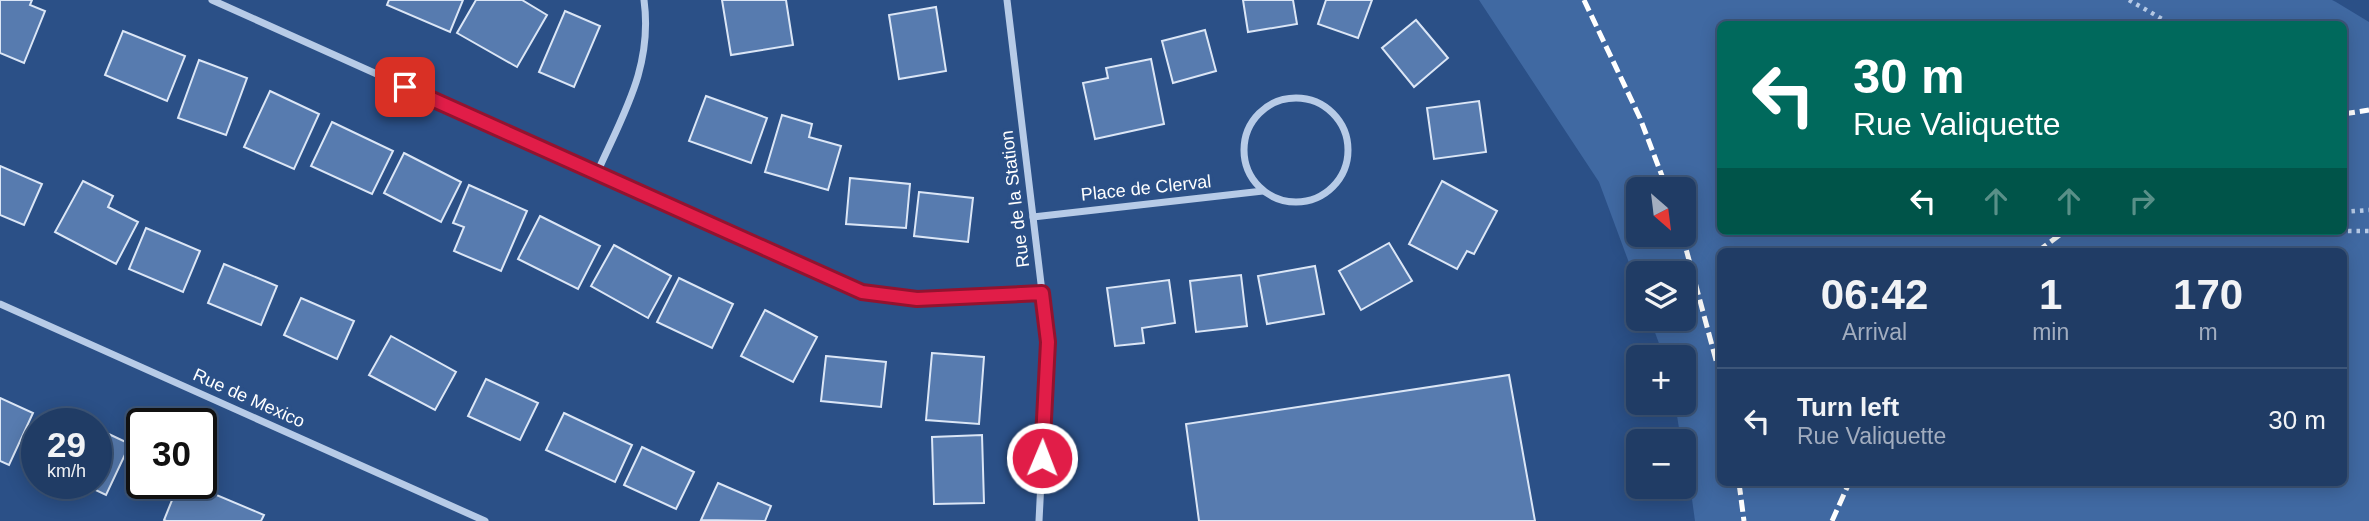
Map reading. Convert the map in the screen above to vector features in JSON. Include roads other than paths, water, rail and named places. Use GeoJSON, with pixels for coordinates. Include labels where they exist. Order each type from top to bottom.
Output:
{"type":"FeatureCollection","features":[{"type":"Feature","properties":{"kind":"street"},"geometry":{"type":"LineString","coordinates":[[212,0],[862,292],[917,299],[1042,293]]}},
{"type":"Feature","properties":{"kind":"street"},"geometry":{"type":"LineString","coordinates":[[597,173],[638,82],[648,28],[644,0]]}},
{"type":"Feature","properties":{"kind":"street","name":"Rue de la Station"},"geometry":{"type":"LineString","coordinates":[[1007,0],[1048,342],[1039,521]]}},
{"type":"Feature","properties":{"kind":"street","name":"Place de Clerval"},"geometry":{"type":"LineString","coordinates":[[1033,217],[1263,191],[1278,200],[1313,200],[1329,190],[1341,177],[1347,160],[1348,142],[1342,126],[1331,112],[1318,103],[1301,99],[1285,100],[1270,106],[1256,117],[1243,146],[1245,163],[1252,178],[1263,191]]}},
{"type":"Feature","properties":{"kind":"street","name":"Rue de Mexico"},"geometry":{"type":"LineString","coordinates":[[0,304],[485,521]]}},
{"type":"Feature","properties":{"kind":"railway"},"geometry":{"type":"LineString","coordinates":[[1584,0],[1640,118],[1662,177]]}},
{"type":"Feature","properties":{"kind":"railway"},"geometry":{"type":"LineString","coordinates":[[2347,113],[2369,110]]}},
{"type":"Feature","properties":{"kind":"railway"},"geometry":{"type":"LineString","coordinates":[[2042,248],[2060,235]]}},
{"type":"Feature","properties":{"kind":"railway"},"geometry":{"type":"LineString","coordinates":[[1686,247],[1717,364]]}},
{"type":"Feature","properties":{"kind":"railway"},"geometry":{"type":"LineString","coordinates":[[1739,486],[1744,521]]}},
{"type":"Feature","properties":{"kind":"railway"},"geometry":{"type":"LineString","coordinates":[[1832,521],[1848,486]]}}]}
